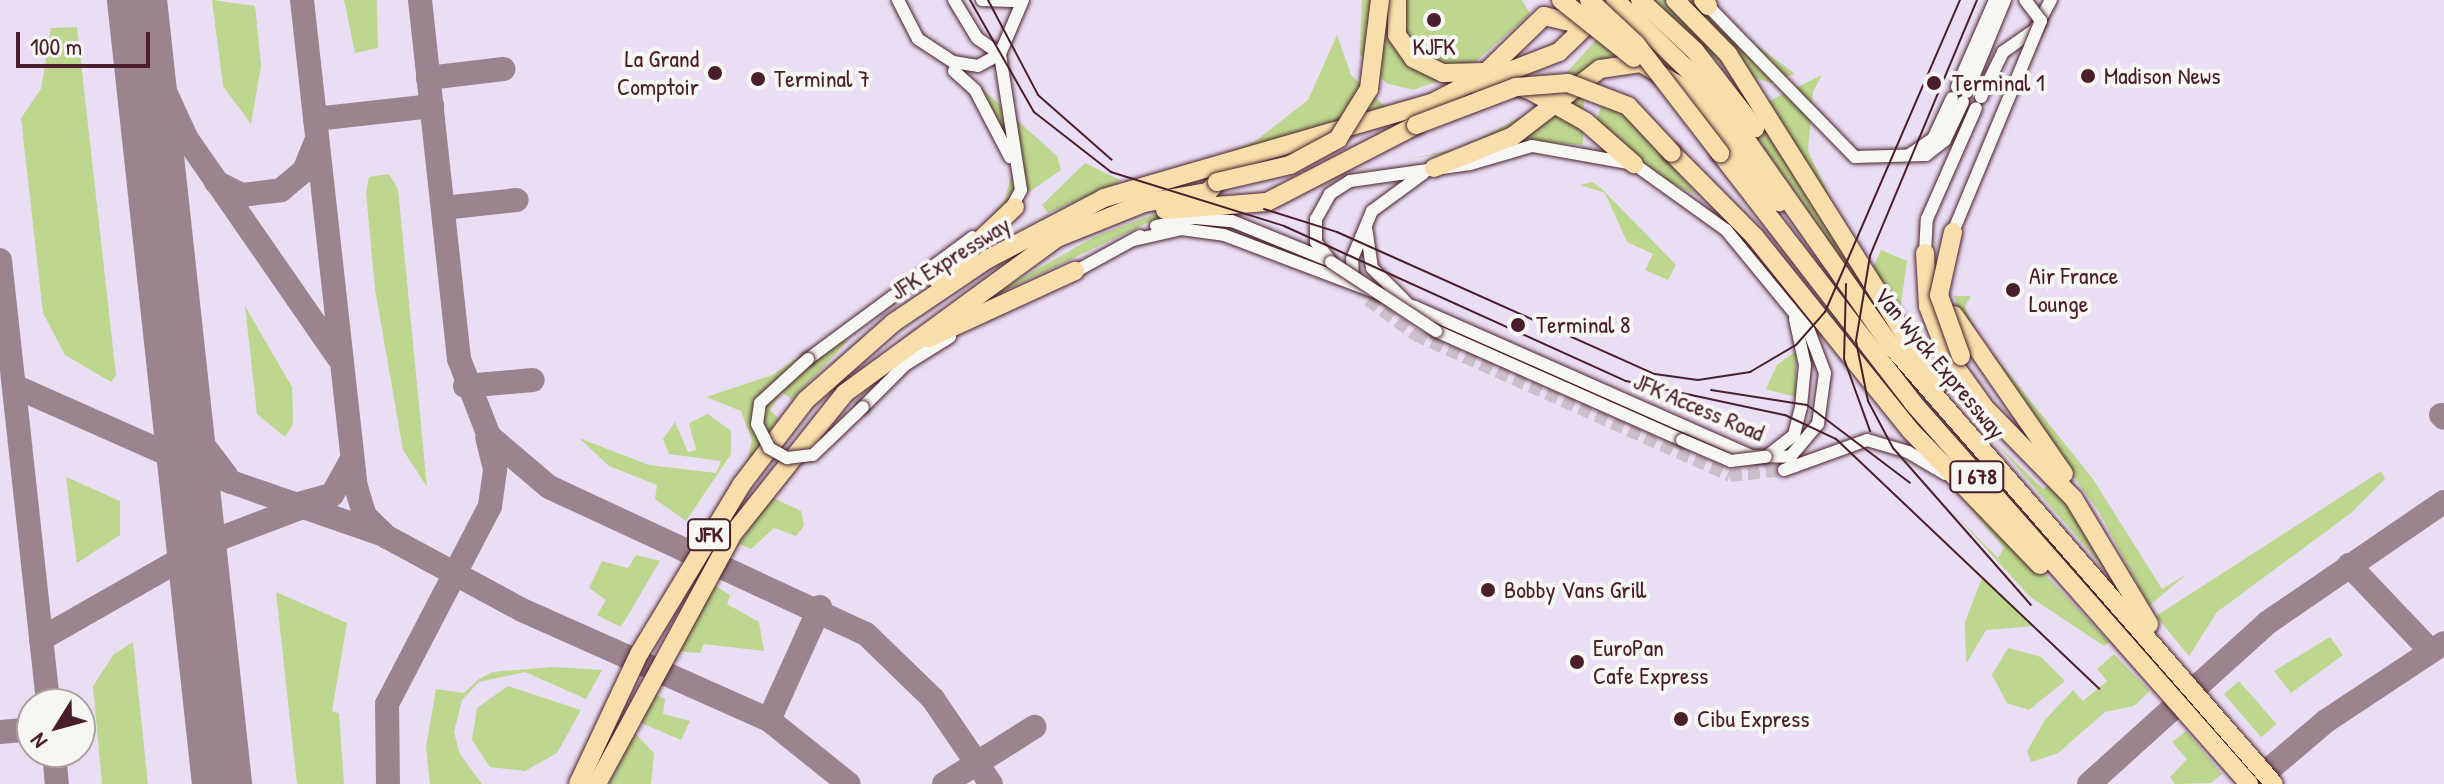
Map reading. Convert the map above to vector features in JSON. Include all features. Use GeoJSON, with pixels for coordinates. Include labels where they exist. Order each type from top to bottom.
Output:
{"type":"FeatureCollection","features":[{"type":"Feature","properties":{"kind":"highway","name":"JFK Expressway"},"geometry":{"type":"LineString","coordinates":[[599,784],[606,764],[675,629],[750,508],[810,428],[871,370],[933,323],[1057,238],[1123,205],[1212,187],[1290,165],[1338,139],[1369,89],[1380,0]]}},
{"type":"Feature","properties":{"kind":"highway"},"geometry":{"type":"LineString","coordinates":[[1397,0],[1397,35],[1414,59],[1443,73],[1531,91],[1586,122],[1634,164]]}},
{"type":"Feature","properties":{"kind":"highway"},"geometry":{"type":"LineString","coordinates":[[1561,0],[1682,104]]}},
{"type":"Feature","properties":{"kind":"highway","name":"Van Wyck Expressway"},"geometry":{"type":"LineString","coordinates":[[1589,0],[1626,34],[1920,411],[2153,671],[2249,784]]}},
{"type":"Feature","properties":{"kind":"highway"},"geometry":{"type":"LineString","coordinates":[[1481,79],[1559,52],[1587,26],[1605,0]]}},
{"type":"Feature","properties":{"kind":"highway","name":"Van Wyck Expressway"},"geometry":{"type":"LineString","coordinates":[[1615,0],[1662,41],[1737,122],[1865,312],[1970,439],[2174,664],[2274,784]]}},
{"type":"Feature","properties":{"kind":"highway"},"geometry":{"type":"LineString","coordinates":[[1640,0],[1681,37],[1746,114],[1784,190]]}},
{"type":"Feature","properties":{"kind":"highway"},"geometry":{"type":"LineString","coordinates":[[1675,0],[1728,54],[1970,439]]}},
{"type":"Feature","properties":{"kind":"highway","name":"JFK Expressway"},"geometry":{"type":"LineString","coordinates":[[578,784],[639,654],[742,484],[806,400],[893,323],[988,259],[1104,198],[1354,130],[1481,79],[1544,16],[1587,26]]}},
{"type":"Feature","properties":{"kind":"highway"},"geometry":{"type":"LineString","coordinates":[[1434,168],[1513,136],[1600,69],[1651,65],[1698,97],[1865,312]]}},
{"type":"Feature","properties":{"kind":"highway"},"geometry":{"type":"LineString","coordinates":[[933,323],[1127,220],[1267,202],[1416,125],[1516,87],[1568,83],[1628,106],[1755,237],[1957,483],[2135,665],[2153,671]]}},
{"type":"Feature","properties":{"kind":"highway"},"geometry":{"type":"LineString","coordinates":[[893,323],[1015,207]]}},
{"type":"Feature","properties":{"kind":"highway"},"geometry":{"type":"LineString","coordinates":[[1949,237],[1939,295],[1961,356],[2026,424]]}},
{"type":"Feature","properties":{"kind":"highway"},"geometry":{"type":"LineString","coordinates":[[1949,237],[1941,269],[1956,321],[2074,499],[2174,664]]}},
{"type":"Feature","properties":{"kind":"highway"},"geometry":{"type":"LineString","coordinates":[[1925,253],[1931,318],[1951,362],[2074,499]]}},
{"type":"Feature","properties":{"kind":"highway"},"geometry":{"type":"LineString","coordinates":[[871,370],[1075,271]]}},
{"type":"Feature","properties":{"kind":"street"},"geometry":{"type":"LineString","coordinates":[[898,0],[918,39],[939,55],[978,66],[1000,54]]}},
{"type":"Feature","properties":{"kind":"street"},"geometry":{"type":"LineString","coordinates":[[954,0],[979,42],[1000,54]]}},
{"type":"Feature","properties":{"kind":"street"},"geometry":{"type":"LineString","coordinates":[[982,0],[1016,0],[1000,54],[1018,171],[1015,207],[808,359],[760,403],[757,424],[769,448],[787,458],[813,455],[922,353],[1155,226],[1195,218],[1267,233],[1331,262],[1362,291],[1419,324],[1725,459],[1760,460],[1794,435],[1805,365],[1790,308]]}},
{"type":"Feature","properties":{"kind":"street"},"geometry":{"type":"LineString","coordinates":[[1705,3],[1847,151],[1865,160],[1926,155],[1945,140],[1995,0]]}},
{"type":"Feature","properties":{"kind":"street"},"geometry":{"type":"LineString","coordinates":[[1900,159],[1933,139],[1960,95],[2005,0]]}},
{"type":"Feature","properties":{"kind":"street"},"geometry":{"type":"LineString","coordinates":[[1925,253],[1949,237],[2041,21],[2025,0]]}},
{"type":"Feature","properties":{"kind":"street"},"geometry":{"type":"LineString","coordinates":[[1949,237],[2035,30],[2051,0]]}},
{"type":"Feature","properties":{"kind":"street"},"geometry":{"type":"LineString","coordinates":[[1925,253],[1927,219],[2003,52],[2035,30]]}},
{"type":"Feature","properties":{"kind":"street"},"geometry":{"type":"LineString","coordinates":[[954,71],[975,90],[1018,171]]}},
{"type":"Feature","properties":{"kind":"street"},"geometry":{"type":"LineString","coordinates":[[1331,262],[1315,226],[1323,202],[1341,185],[1540,146],[1634,164]]}},
{"type":"Feature","properties":{"kind":"street","name":"JFK Access Road"},"geometry":{"type":"LineString","coordinates":[[1415,307],[1759,458],[1790,457],[1809,442],[1825,391],[1820,350],[1726,230],[1634,164]]}},
{"type":"Feature","properties":{"kind":"street"},"geometry":{"type":"LineString","coordinates":[[1362,291],[1351,262],[1366,225],[1388,192],[1434,168]]}},
{"type":"Feature","properties":{"kind":"street"},"geometry":{"type":"LineString","coordinates":[[1366,225],[1372,268],[1415,307]]}},
{"type":"Feature","properties":{"kind":"street"},"geometry":{"type":"LineString","coordinates":[[1134,240],[1172,230],[1215,232],[1362,291],[1415,307]]}},
{"type":"Feature","properties":{"kind":"street"},"geometry":{"type":"LineString","coordinates":[[1801,464],[1822,434],[1825,391]]}},
{"type":"Feature","properties":{"kind":"street"},"geometry":{"type":"LineString","coordinates":[[1784,470],[1874,441],[1957,483]]}},
{"type":"Feature","properties":{"kind":"shaded area"},"geometry":{"type":"Polygon","coordinates":[[[0,0],[2444,0],[2444,784],[0,784],[0,0]]]}},
{"type":"Feature","properties":{"kind":"green space"},"geometry":{"type":"Polygon","coordinates":[[[212,0],[255,6],[261,66],[251,124],[223,86],[212,0]]]}},
{"type":"Feature","properties":{"kind":"green space"},"geometry":{"type":"Polygon","coordinates":[[[344,0],[377,0],[378,48],[355,53],[344,0]]]}},
{"type":"Feature","properties":{"kind":"green space"},"geometry":{"type":"Polygon","coordinates":[[[1362,0],[1522,0],[1530,14],[1465,71],[1413,90],[1386,83],[1360,54],[1362,0]]]}},
{"type":"Feature","properties":{"kind":"green space"},"geometry":{"type":"Polygon","coordinates":[[[1632,0],[1696,0],[1795,74],[1771,83],[1725,68],[1679,24],[1659,44],[1697,84],[1652,56],[1610,57],[1500,135],[1462,150],[1403,160],[1462,148],[1532,111],[1632,0]]]}},
{"type":"Feature","properties":{"kind":"green space"},"geometry":{"type":"Polygon","coordinates":[[[77,27],[116,375],[111,382],[65,355],[43,313],[21,118],[41,89],[51,28],[77,27]]]}},
{"type":"Feature","properties":{"kind":"green space"},"geometry":{"type":"Polygon","coordinates":[[[1337,35],[1351,75],[1387,108],[1197,164],[1254,142],[1308,100],[1337,35]]]}},
{"type":"Feature","properties":{"kind":"green space"},"geometry":{"type":"Polygon","coordinates":[[[1822,75],[1813,92],[1808,151],[1896,336],[1727,96],[1732,90],[1769,101],[1822,75]]]}},
{"type":"Feature","properties":{"kind":"green space"},"geometry":{"type":"Polygon","coordinates":[[[970,78],[1057,156],[1061,170],[986,222],[1005,200],[1013,167],[970,78]]]}},
{"type":"Feature","properties":{"kind":"green space"},"geometry":{"type":"Polygon","coordinates":[[[1584,90],[1583,145],[1522,140],[1584,90]]]}},
{"type":"Feature","properties":{"kind":"green space"},"geometry":{"type":"Polygon","coordinates":[[[1603,104],[1618,104],[1698,196],[1601,149],[1594,123],[1603,104]]]}},
{"type":"Feature","properties":{"kind":"green space"},"geometry":{"type":"Polygon","coordinates":[[[1085,163],[1122,181],[1048,213],[1042,205],[1085,163]]]}},
{"type":"Feature","properties":{"kind":"green space"},"geometry":{"type":"Polygon","coordinates":[[[389,174],[398,189],[427,487],[403,450],[375,289],[366,193],[369,177],[389,174]]]}},
{"type":"Feature","properties":{"kind":"green space"},"geometry":{"type":"Polygon","coordinates":[[[1592,182],[1602,189],[1676,265],[1668,280],[1645,270],[1653,254],[1627,242],[1605,193],[1580,185],[1592,182]]]}},
{"type":"Feature","properties":{"kind":"green space"},"geometry":{"type":"Polygon","coordinates":[[[1187,202],[1241,214],[1199,211],[1156,219],[972,306],[1096,236],[1187,202]]]}},
{"type":"Feature","properties":{"kind":"green space"},"geometry":{"type":"Polygon","coordinates":[[[1881,250],[1907,261],[1900,312],[1872,270],[1881,250]]]}},
{"type":"Feature","properties":{"kind":"green space"},"geometry":{"type":"Polygon","coordinates":[[[1954,296],[1971,296],[1965,307],[1977,334],[2093,479],[2162,589],[2187,574],[2149,606],[2099,512],[1963,321],[1954,296]]]}},
{"type":"Feature","properties":{"kind":"green space"},"geometry":{"type":"Polygon","coordinates":[[[245,306],[292,387],[293,424],[285,437],[257,414],[245,306]]]}},
{"type":"Feature","properties":{"kind":"green space"},"geometry":{"type":"Polygon","coordinates":[[[850,323],[842,340],[848,341],[792,400],[782,392],[770,410],[779,419],[747,462],[752,440],[741,411],[706,397],[772,375],[850,323]]]}},
{"type":"Feature","properties":{"kind":"green space"},"geometry":{"type":"Polygon","coordinates":[[[1796,351],[1796,397],[1766,389],[1777,365],[1796,351]]]}},
{"type":"Feature","properties":{"kind":"green space"},"geometry":{"type":"Polygon","coordinates":[[[708,414],[731,431],[731,454],[686,521],[655,499],[657,485],[609,466],[579,438],[649,465],[716,473],[721,461],[669,454],[663,439],[675,422],[688,452],[696,450],[689,423],[708,414]]]}},
{"type":"Feature","properties":{"kind":"green space"},"geometry":{"type":"Polygon","coordinates":[[[1995,442],[2043,489],[2050,484],[2063,498],[2108,573],[1995,442]]]}},
{"type":"Feature","properties":{"kind":"green space"},"geometry":{"type":"Polygon","coordinates":[[[2381,471],[2385,479],[2351,513],[2217,612],[2189,656],[2156,616],[2381,471]]]}},
{"type":"Feature","properties":{"kind":"green space"},"geometry":{"type":"Polygon","coordinates":[[[66,477],[120,501],[120,535],[77,563],[66,477]]]}},
{"type":"Feature","properties":{"kind":"green space"},"geometry":{"type":"Polygon","coordinates":[[[1955,490],[2023,551],[2109,642],[2104,646],[2030,597],[1950,509],[1998,558],[2004,548],[1955,490]]]}},
{"type":"Feature","properties":{"kind":"green space"},"geometry":{"type":"Polygon","coordinates":[[[771,497],[801,511],[804,526],[796,536],[774,528],[751,549],[739,544],[771,497]]]}},
{"type":"Feature","properties":{"kind":"green space"},"geometry":{"type":"Polygon","coordinates":[[[636,555],[660,561],[621,627],[597,615],[606,600],[589,588],[602,561],[628,568],[636,555]]]}},
{"type":"Feature","properties":{"kind":"green space"},"geometry":{"type":"Polygon","coordinates":[[[1982,578],[2034,626],[1986,630],[1966,664],[1965,622],[1982,578]]]}},
{"type":"Feature","properties":{"kind":"green space"},"geometry":{"type":"Polygon","coordinates":[[[714,585],[730,595],[727,604],[759,622],[764,651],[704,644],[700,653],[674,651],[714,585]]]}},
{"type":"Feature","properties":{"kind":"green space"},"geometry":{"type":"Polygon","coordinates":[[[276,592],[347,623],[332,711],[339,713],[344,784],[297,784],[276,592]]]}},
{"type":"Feature","properties":{"kind":"green space"},"geometry":{"type":"Polygon","coordinates":[[[2330,637],[2343,655],[2291,693],[2274,671],[2330,637]]]}},
{"type":"Feature","properties":{"kind":"green space"},"geometry":{"type":"Polygon","coordinates":[[[133,642],[148,784],[102,784],[96,688],[93,686],[114,654],[133,642]]]}},
{"type":"Feature","properties":{"kind":"green space"},"geometry":{"type":"Polygon","coordinates":[[[2008,648],[2041,657],[2065,681],[2029,710],[2007,703],[1992,675],[2008,648]]]}},
{"type":"Feature","properties":{"kind":"green space"},"geometry":{"type":"Polygon","coordinates":[[[2114,654],[2150,691],[2134,706],[2105,712],[2058,753],[2031,762],[2027,751],[2045,720],[2073,690],[2083,701],[2107,681],[2097,669],[2114,654]]]}},
{"type":"Feature","properties":{"kind":"green space"},"geometry":{"type":"Polygon","coordinates":[[[553,667],[602,670],[586,699],[525,672],[479,682],[462,700],[454,732],[460,754],[482,784],[430,784],[426,747],[436,689],[464,693],[479,679],[493,672],[553,667]]]}},
{"type":"Feature","properties":{"kind":"green space"},"geometry":{"type":"Polygon","coordinates":[[[2239,681],[2276,724],[2261,737],[2224,694],[2239,681]]]}},
{"type":"Feature","properties":{"kind":"green space"},"geometry":{"type":"Polygon","coordinates":[[[508,686],[581,710],[557,753],[525,771],[490,767],[472,740],[477,708],[508,686]]]}},
{"type":"Feature","properties":{"kind":"green space"},"geometry":{"type":"Polygon","coordinates":[[[653,693],[665,699],[663,714],[690,721],[681,740],[639,722],[653,693]]]}},
{"type":"Feature","properties":{"kind":"green space"},"geometry":{"type":"Polygon","coordinates":[[[2186,731],[2222,774],[2211,783],[2175,784],[2170,777],[2187,759],[2172,742],[2186,731]]]}},
{"type":"Feature","properties":{"kind":"green space"},"geometry":{"type":"Polygon","coordinates":[[[635,733],[654,753],[651,784],[609,784],[635,733]]]}},
{"type":"Feature","properties":{"kind":"taxiway"},"geometry":{"type":"LineString","coordinates":[[139,0],[156,72],[187,139],[338,357]]}},
{"type":"Feature","properties":{"kind":"taxiway"},"geometry":{"type":"LineString","coordinates":[[302,0],[356,487],[365,516],[387,537],[522,610],[769,720],[849,784]]}},
{"type":"Feature","properties":{"kind":"taxiway"},"geometry":{"type":"LineString","coordinates":[[420,0],[459,359],[489,436],[549,487],[866,634],[933,699],[991,784]]}},
{"type":"Feature","properties":{"kind":"taxiway"},"geometry":{"type":"LineString","coordinates":[[428,78],[503,69]]}},
{"type":"Feature","properties":{"kind":"taxiway"},"geometry":{"type":"LineString","coordinates":[[315,119],[432,106]]}},
{"type":"Feature","properties":{"kind":"taxiway"},"geometry":{"type":"LineString","coordinates":[[216,182],[242,195],[281,190],[304,171],[316,142]]}},
{"type":"Feature","properties":{"kind":"taxiway"},"geometry":{"type":"LineString","coordinates":[[443,208],[517,200]]}},
{"type":"Feature","properties":{"kind":"taxiway"},"geometry":{"type":"LineString","coordinates":[[0,260],[46,688]]}},
{"type":"Feature","properties":{"kind":"taxiway"},"geometry":{"type":"LineString","coordinates":[[173,318],[188,425],[226,475]]}},
{"type":"Feature","properties":{"kind":"taxiway"},"geometry":{"type":"LineString","coordinates":[[465,386],[533,380]]}},
{"type":"Feature","properties":{"kind":"taxiway"},"geometry":{"type":"LineString","coordinates":[[14,386],[231,482],[381,534]]}},
{"type":"Feature","properties":{"kind":"taxiway"},"geometry":{"type":"LineString","coordinates":[[2441,415],[2444,418]]}},
{"type":"Feature","properties":{"kind":"taxiway"},"geometry":{"type":"LineString","coordinates":[[388,784],[387,704],[490,506],[495,469],[487,438]]}},
{"type":"Feature","properties":{"kind":"taxiway"},"geometry":{"type":"LineString","coordinates":[[178,560],[192,531],[184,452]]}},
{"type":"Feature","properties":{"kind":"taxiway"},"geometry":{"type":"LineString","coordinates":[[298,504],[332,495],[351,461]]}},
{"type":"Feature","properties":{"kind":"taxiway"},"geometry":{"type":"LineString","coordinates":[[2089,784],[2267,623],[2444,502]]}},
{"type":"Feature","properties":{"kind":"taxiway"},"geometry":{"type":"LineString","coordinates":[[41,639],[213,541],[305,506]]}},
{"type":"Feature","properties":{"kind":"taxiway"},"geometry":{"type":"LineString","coordinates":[[2349,565],[2431,651]]}},
{"type":"Feature","properties":{"kind":"taxiway"},"geometry":{"type":"LineString","coordinates":[[769,720],[820,607]]}},
{"type":"Feature","properties":{"kind":"taxiway"},"geometry":{"type":"LineString","coordinates":[[2252,784],[2326,721],[2444,643]]}},
{"type":"Feature","properties":{"kind":"taxiway"},"geometry":{"type":"LineString","coordinates":[[944,784],[1034,727]]}},
{"type":"Feature","properties":{"kind":"taxiway"},"geometry":{"type":"LineString","coordinates":[[0,732],[16,730]]}},
{"type":"Feature","properties":{"kind":"taxiway"},"geometry":{"type":"LineString","coordinates":[[56,768],[57,784]]}},
{"type":"Feature","properties":{"kind":"runway"},"geometry":{"type":"LineString","coordinates":[[137,0],[222,784]]}},
{"type":"Feature","properties":{"kind":"tunnel"},"geometry":{"type":"LineString","coordinates":[[1368,300],[1415,335],[1730,476],[1784,470]]}},
{"type":"Feature","properties":{"kind":"tram line"},"geometry":{"type":"LineString","coordinates":[[970,0],[1034,112],[1111,172],[1284,226],[1626,381],[1785,415],[1836,439],[2099,689]]}},
{"type":"Feature","properties":{"kind":"tram line"},"geometry":{"type":"LineString","coordinates":[[988,0],[1038,95],[1112,160]]}},
{"type":"Feature","properties":{"kind":"tram line"},"geometry":{"type":"LineString","coordinates":[[1264,209],[1337,232],[1655,374],[1698,380],[1750,372],[1796,345],[1825,312],[1960,0]]}},
{"type":"Feature","properties":{"kind":"tram line"},"geometry":{"type":"LineString","coordinates":[[1977,0],[1870,256],[1856,341],[1868,401],[1893,448],[2031,605]]}},
{"type":"Feature","properties":{"kind":"tram line"},"geometry":{"type":"LineString","coordinates":[[1846,284],[1844,359],[1870,431]]}},
{"type":"Feature","properties":{"kind":"tram line"},"geometry":{"type":"LineString","coordinates":[[1711,390],[1807,405],[1910,483]]}},
{"type":"Feature","properties":{"kind":"place","name":"KJFK"},"geometry":{"type":"Point","coordinates":[1434,20]}},
{"type":"Feature","properties":{"kind":"place","name":"La Grand Comptoir"},"geometry":{"type":"Point","coordinates":[715,73]}},
{"type":"Feature","properties":{"kind":"place","name":"Madison News"},"geometry":{"type":"Point","coordinates":[2088,76]}},
{"type":"Feature","properties":{"kind":"place","name":"Terminal 7"},"geometry":{"type":"Point","coordinates":[758,79]}},
{"type":"Feature","properties":{"kind":"place","name":"Terminal 1"},"geometry":{"type":"Point","coordinates":[1934,83]}},
{"type":"Feature","properties":{"kind":"place","name":"Air France Lounge"},"geometry":{"type":"Point","coordinates":[2013,290]}},
{"type":"Feature","properties":{"kind":"place","name":"Terminal 8"},"geometry":{"type":"Point","coordinates":[1518,325]}},
{"type":"Feature","properties":{"kind":"place","name":"Bobby Vans Grill"},"geometry":{"type":"Point","coordinates":[1488,590]}},
{"type":"Feature","properties":{"kind":"place","name":"EuroPan Cafe Express"},"geometry":{"type":"Point","coordinates":[1577,662]}},
{"type":"Feature","properties":{"kind":"place","name":"Cibu Express"},"geometry":{"type":"Point","coordinates":[1681,719]}}]}
